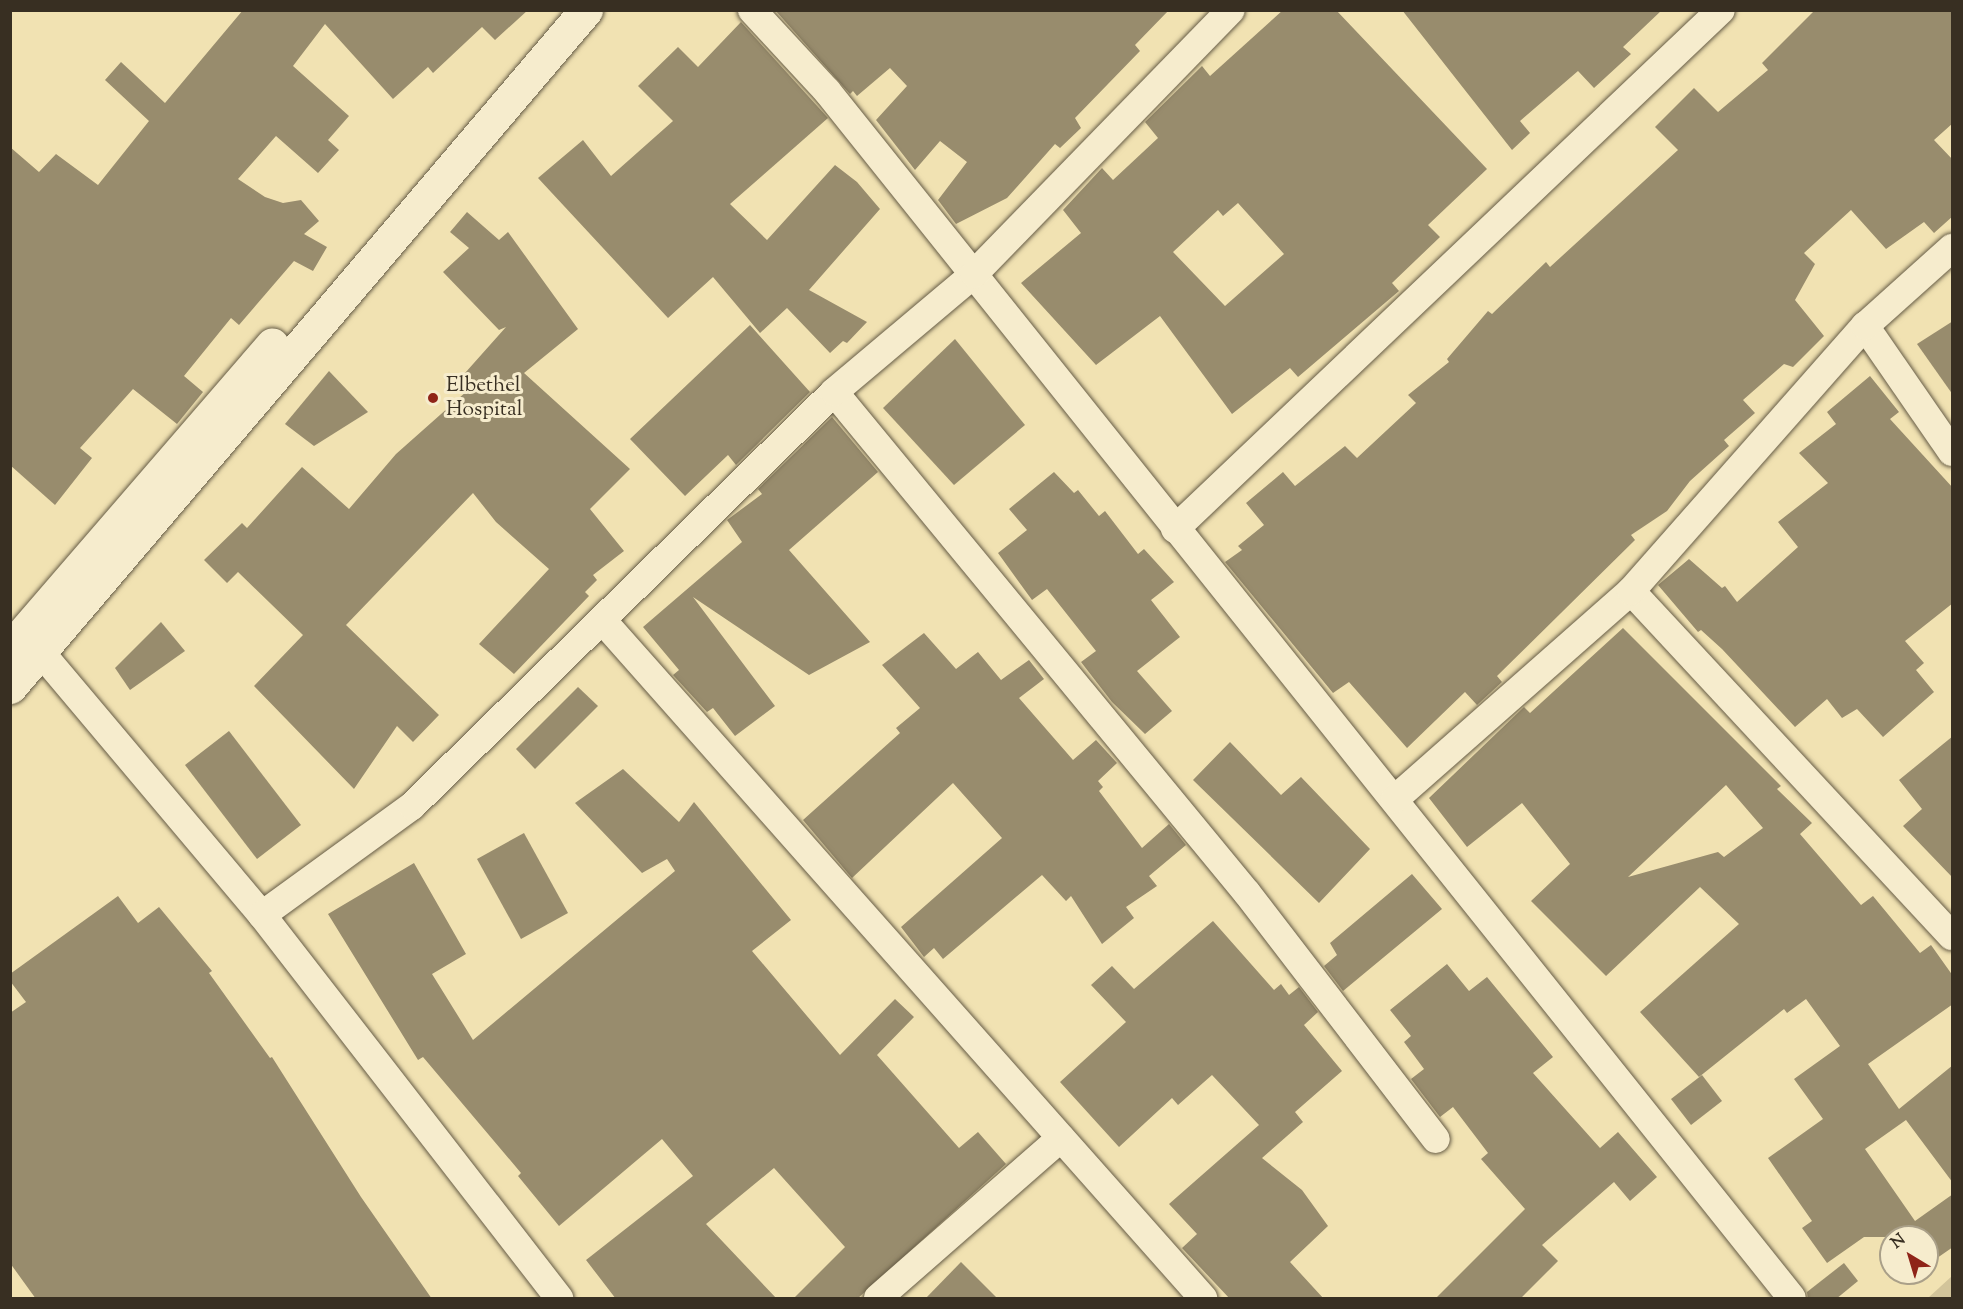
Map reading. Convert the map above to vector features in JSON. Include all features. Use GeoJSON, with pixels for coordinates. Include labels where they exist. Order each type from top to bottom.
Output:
{"type":"FeatureCollection","features":[{"type":"Feature","properties":{"kind":"main road"},"geometry":{"type":"LineString","coordinates":[[10,687],[25,644],[559,10]]}},
{"type":"Feature","properties":{"kind":"main road"},"geometry":{"type":"LineString","coordinates":[[25,644],[586,10]]}},
{"type":"Feature","properties":{"kind":"street"},"geometry":{"type":"LineString","coordinates":[[752,10],[827,91],[1175,529],[1395,799],[1792,1299]]}},
{"type":"Feature","properties":{"kind":"street"},"geometry":{"type":"LineString","coordinates":[[262,915],[412,806],[834,392],[974,274],[1231,10]]}},
{"type":"Feature","properties":{"kind":"street"},"geometry":{"type":"LineString","coordinates":[[1175,529],[1721,10]]}},
{"type":"Feature","properties":{"kind":"street"},"geometry":{"type":"LineString","coordinates":[[1395,799],[1631,591],[1865,326],[1953,248]]}},
{"type":"Feature","properties":{"kind":"street"},"geometry":{"type":"LineString","coordinates":[[1865,326],[1953,452]]}},
{"type":"Feature","properties":{"kind":"street"},"geometry":{"type":"LineString","coordinates":[[834,392],[1247,893],[1436,1139]]}},
{"type":"Feature","properties":{"kind":"street"},"geometry":{"type":"LineString","coordinates":[[1631,591],[1953,936]]}},
{"type":"Feature","properties":{"kind":"street"},"geometry":{"type":"LineString","coordinates":[[603,621],[1203,1299]]}},
{"type":"Feature","properties":{"kind":"street"},"geometry":{"type":"LineString","coordinates":[[25,644],[262,915],[559,1299]]}},
{"type":"Feature","properties":{"kind":"street"},"geometry":{"type":"LineString","coordinates":[[878,1299],[1061,1138]]}},
{"type":"Feature","properties":{"kind":"shaded area"},"geometry":{"type":"Polygon","coordinates":[[[1952,1276],[1952,1298],[1928,1298],[1952,1276]]]}},
{"type":"Feature","properties":{"kind":"building"},"geometry":{"type":"Polygon","coordinates":[[[243,10],[528,10],[495,40],[482,27],[433,73],[428,67],[393,99],[325,24],[293,66],[349,116],[328,140],[339,150],[318,173],[276,136],[238,179],[265,197],[283,203],[301,200],[319,221],[304,234],[327,247],[313,271],[294,261],[239,325],[231,318],[184,376],[203,392],[177,424],[133,389],[80,448],[92,458],[55,505],[10,465],[10,147],[39,172],[56,154],[98,185],[149,121],[105,80],[121,62],[165,103],[243,10]]]}},
{"type":"Feature","properties":{"kind":"building"},"geometry":{"type":"Polygon","coordinates":[[[775,10],[1169,10],[1135,45],[1140,51],[1075,118],[1081,128],[1060,148],[1055,144],[1007,198],[956,224],[938,200],[967,162],[940,141],[915,170],[876,120],[907,86],[890,68],[857,96],[853,91],[850,94],[775,10]]]}},
{"type":"Feature","properties":{"kind":"building"},"geometry":{"type":"Polygon","coordinates":[[[1283,10],[1336,10],[1487,169],[1428,225],[1440,237],[1392,283],[1399,291],[1298,377],[1290,368],[1232,414],[1160,316],[1096,365],[1021,283],[1081,233],[1063,210],[1102,168],[1113,180],[1158,138],[1145,122],[1202,66],[1210,76],[1283,10]],[[1238,203],[1223,216],[1218,210],[1173,252],[1225,306],[1284,254],[1238,203]]]}},
{"type":"Feature","properties":{"kind":"building"},"geometry":{"type":"Polygon","coordinates":[[[1402,10],[1662,10],[1623,47],[1631,54],[1594,88],[1578,71],[1520,121],[1530,133],[1512,150],[1402,10]]]}},
{"type":"Feature","properties":{"kind":"building"},"geometry":{"type":"Polygon","coordinates":[[[1815,10],[1953,10],[1953,123],[1934,140],[1953,160],[1953,216],[1934,233],[1924,222],[1886,249],[1851,210],[1804,253],[1815,264],[1795,300],[1824,336],[1793,367],[1784,364],[1743,400],[1755,413],[1724,440],[1729,446],[1690,481],[1667,511],[1631,535],[1635,540],[1497,676],[1502,682],[1477,705],[1465,692],[1407,748],[1349,682],[1333,693],[1225,562],[1242,550],[1238,546],[1264,525],[1246,503],[1283,472],[1295,486],[1345,446],[1357,458],[1416,403],[1408,395],[1449,362],[1447,359],[1488,311],[1492,314],[1546,262],[1550,267],[1678,150],[1655,127],[1694,88],[1718,112],[1768,70],[1762,63],[1815,10]]]}},
{"type":"Feature","properties":{"kind":"building"},"geometry":{"type":"Polygon","coordinates":[[[741,22],[828,118],[730,204],[767,240],[835,165],[857,182],[880,209],[809,290],[867,322],[847,343],[843,341],[830,353],[787,308],[760,333],[713,277],[668,318],[538,178],[583,140],[611,176],[673,121],[638,86],[678,47],[698,67],[741,22]]]}},
{"type":"Feature","properties":{"kind":"building"},"geometry":{"type":"Polygon","coordinates":[[[467,212],[499,240],[508,232],[578,329],[524,373],[630,469],[590,509],[624,551],[593,575],[597,580],[585,592],[589,596],[514,674],[479,644],[549,569],[496,522],[473,493],[346,625],[439,715],[413,742],[397,726],[354,789],[254,686],[303,635],[238,572],[227,583],[204,560],[242,523],[247,528],[302,467],[349,509],[396,454],[467,391],[457,382],[506,327],[499,330],[443,272],[469,248],[450,232],[467,212]]]}},
{"type":"Feature","properties":{"kind":"building"},"geometry":{"type":"Polygon","coordinates":[[[1953,321],[1953,395],[1917,344],[1953,321]]]}},
{"type":"Feature","properties":{"kind":"building"},"geometry":{"type":"Polygon","coordinates":[[[750,325],[810,392],[736,465],[728,455],[685,496],[630,439],[750,325]]]}},
{"type":"Feature","properties":{"kind":"building"},"geometry":{"type":"Polygon","coordinates":[[[955,339],[1025,425],[954,485],[883,408],[955,339]]]}},
{"type":"Feature","properties":{"kind":"building"},"geometry":{"type":"Polygon","coordinates":[[[329,371],[368,412],[314,446],[285,424],[329,371]]]}},
{"type":"Feature","properties":{"kind":"building"},"geometry":{"type":"Polygon","coordinates":[[[1870,376],[1899,412],[1890,419],[1953,488],[1953,603],[1905,641],[1924,663],[1916,670],[1934,692],[1883,737],[1857,709],[1842,718],[1827,699],[1795,727],[1722,649],[1701,630],[1698,632],[1658,585],[1689,559],[1722,588],[1725,586],[1737,602],[1798,547],[1778,522],[1828,483],[1799,453],[1836,424],[1827,412],[1870,376]]]}},
{"type":"Feature","properties":{"kind":"building"},"geometry":{"type":"Polygon","coordinates":[[[832,417],[878,472],[789,550],[870,642],[809,675],[693,597],[775,706],[735,736],[713,708],[707,712],[673,675],[679,670],[643,627],[742,542],[727,520],[762,494],[758,489],[832,417]]]}},
{"type":"Feature","properties":{"kind":"building"},"geometry":{"type":"Polygon","coordinates":[[[1054,472],[1074,493],[1078,490],[1099,516],[1105,511],[1138,554],[1144,549],[1174,582],[1151,600],[1180,637],[1137,671],[1172,711],[1145,734],[1112,702],[1081,662],[1096,651],[1047,589],[1032,600],[998,553],[1027,530],[1009,509],[1054,472]]]}},
{"type":"Feature","properties":{"kind":"building"},"geometry":{"type":"Polygon","coordinates":[[[161,622],[185,651],[130,690],[115,668],[161,622]]]}},
{"type":"Feature","properties":{"kind":"building"},"geometry":{"type":"Polygon","coordinates":[[[1623,628],[1781,786],[1777,789],[1812,823],[1800,834],[1861,905],[1873,896],[1920,953],[1931,945],[1953,976],[1953,1004],[1868,1064],[1899,1109],[1953,1065],[1953,1183],[1906,1120],[1865,1149],[1915,1221],[1953,1194],[1953,1247],[1939,1257],[1939,1225],[1879,1225],[1879,1237],[1864,1237],[1827,1263],[1802,1228],[1812,1221],[1768,1158],[1823,1119],[1794,1079],[1840,1046],[1806,999],[1787,1013],[1784,1009],[1699,1077],[1640,1012],[1739,924],[1700,887],[1606,976],[1531,901],[1570,864],[1522,803],[1467,847],[1429,798],[1524,707],[1530,713],[1623,628]],[[1726,785],[1628,877],[1718,852],[1724,857],[1763,828],[1726,785]]]}},
{"type":"Feature","properties":{"kind":"building"},"geometry":{"type":"Polygon","coordinates":[[[924,633],[956,669],[978,652],[1001,680],[1029,660],[1044,679],[1019,698],[1073,760],[1096,740],[1117,763],[1098,781],[1103,787],[1099,791],[1142,848],[1169,824],[1186,845],[1149,876],[1157,886],[1126,907],[1134,918],[1102,944],[1071,896],[1066,901],[1042,875],[943,959],[934,948],[924,957],[901,927],[1002,838],[953,783],[852,878],[803,820],[900,733],[896,728],[920,708],[882,665],[924,633]]]}},
{"type":"Feature","properties":{"kind":"building"},"geometry":{"type":"Polygon","coordinates":[[[578,687],[598,706],[535,769],[516,749],[578,687]]]}},
{"type":"Feature","properties":{"kind":"building"},"geometry":{"type":"Polygon","coordinates":[[[229,731],[301,825],[257,859],[185,765],[229,731]]]}},
{"type":"Feature","properties":{"kind":"building"},"geometry":{"type":"Polygon","coordinates":[[[1953,736],[1953,878],[1903,826],[1922,809],[1899,780],[1953,736]]]}},
{"type":"Feature","properties":{"kind":"building"},"geometry":{"type":"Polygon","coordinates":[[[1230,742],[1281,795],[1301,777],[1370,849],[1319,903],[1193,780],[1230,742]]]}},
{"type":"Feature","properties":{"kind":"building"},"geometry":{"type":"Polygon","coordinates":[[[623,769],[679,822],[694,802],[791,920],[752,951],[840,1055],[895,999],[914,1017],[877,1055],[959,1148],[978,1132],[1006,1164],[857,1299],[793,1299],[845,1247],[774,1168],[706,1224],[777,1299],[616,1299],[586,1260],[693,1176],[662,1139],[559,1226],[518,1176],[521,1173],[423,1057],[418,1060],[328,914],[414,863],[466,954],[432,974],[473,1040],[675,871],[667,859],[642,873],[575,803],[623,769]]]}},
{"type":"Feature","properties":{"kind":"building"},"geometry":{"type":"Polygon","coordinates":[[[524,833],[568,913],[521,939],[477,859],[524,833]]]}},
{"type":"Feature","properties":{"kind":"building"},"geometry":{"type":"Polygon","coordinates":[[[1412,874],[1442,909],[1343,991],[1324,966],[1337,955],[1330,943],[1412,874]]]}},
{"type":"Feature","properties":{"kind":"building"},"geometry":{"type":"Polygon","coordinates":[[[118,896],[138,923],[159,907],[212,971],[209,973],[270,1058],[272,1057],[361,1197],[432,1299],[36,1299],[10,1263],[10,1013],[26,1002],[10,981],[10,974],[118,896]]]}},
{"type":"Feature","properties":{"kind":"building"},"geometry":{"type":"Polygon","coordinates":[[[1213,921],[1274,990],[1281,984],[1289,995],[1299,987],[1318,1012],[1304,1025],[1342,1071],[1295,1112],[1303,1122],[1262,1158],[1302,1190],[1328,1226],[1290,1262],[1324,1299],[1230,1299],[1182,1248],[1197,1234],[1169,1204],[1259,1125],[1212,1075],[1178,1105],[1172,1098],[1119,1147],[1060,1082],[1126,1022],[1091,985],[1112,966],[1134,989],[1213,921]]]}},
{"type":"Feature","properties":{"kind":"building"},"geometry":{"type":"Polygon","coordinates":[[[1447,964],[1469,991],[1487,977],[1553,1057],[1533,1073],[1600,1148],[1618,1132],[1657,1177],[1630,1201],[1614,1182],[1542,1245],[1558,1261],[1520,1299],[1435,1299],[1525,1209],[1481,1159],[1488,1153],[1453,1107],[1440,1117],[1411,1079],[1424,1069],[1404,1042],[1411,1036],[1390,1010],[1447,964]]]}},
{"type":"Feature","properties":{"kind":"building"},"geometry":{"type":"Polygon","coordinates":[[[1702,1075],[1722,1101],[1691,1125],[1671,1099],[1702,1075]]]}},
{"type":"Feature","properties":{"kind":"building"},"geometry":{"type":"Polygon","coordinates":[[[961,1262],[998,1299],[925,1299],[961,1262]]]}},
{"type":"Feature","properties":{"kind":"building"},"geometry":{"type":"Polygon","coordinates":[[[1844,1263],[1858,1281],[1836,1299],[1808,1299],[1807,1292],[1844,1263]]]}},
{"type":"Feature","properties":{"kind":"place","name":"Elbethel Hospital"},"geometry":{"type":"Point","coordinates":[433,398]}}]}
